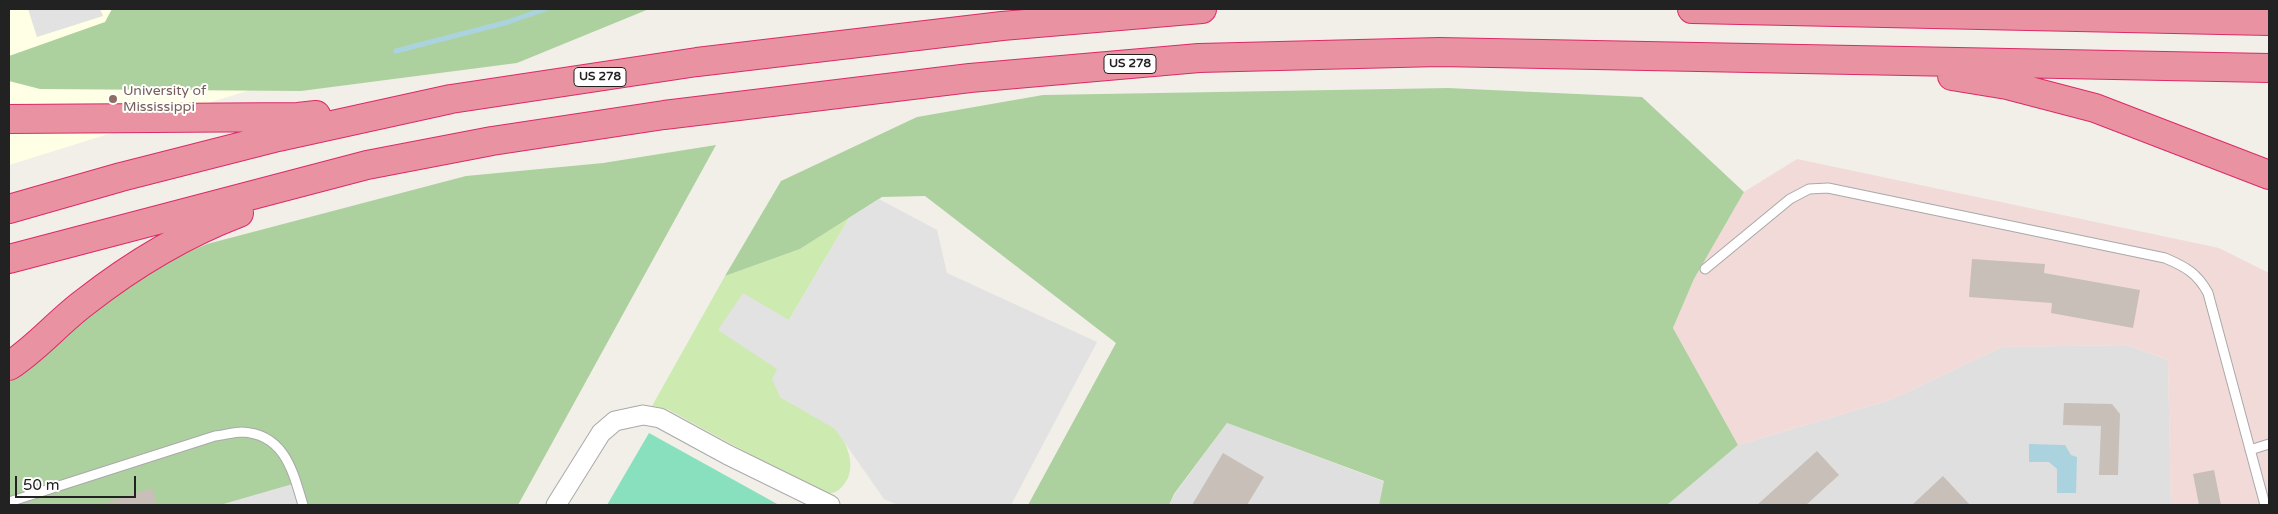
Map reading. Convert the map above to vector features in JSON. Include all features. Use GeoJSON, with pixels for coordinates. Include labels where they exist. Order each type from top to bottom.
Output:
{"type":"FeatureCollection","features":[{"type":"Feature","properties":{"kind":"highway","name":"US 278"},"geometry":{"type":"LineString","coordinates":[[9,210],[121,177],[278,137],[451,99],[717,60],[1002,26],[1202,9]]}},
{"type":"Feature","properties":{"kind":"highway"},"geometry":{"type":"LineString","coordinates":[[1692,9],[2269,21]]}},
{"type":"Feature","properties":{"kind":"highway"},"geometry":{"type":"LineString","coordinates":[[1875,12],[1903,9]]}},
{"type":"Feature","properties":{"kind":"highway","name":"US 278"},"geometry":{"type":"LineString","coordinates":[[9,259],[366,166],[492,141],[664,116],[970,78],[1199,58],[1440,52],[2269,68]]}},
{"type":"Feature","properties":{"kind":"highway"},"geometry":{"type":"LineString","coordinates":[[1845,60],[2007,85],[2086,106],[2269,175]]}},
{"type":"Feature","properties":{"kind":"highway"},"geometry":{"type":"LineString","coordinates":[[9,119],[298,117],[451,99]]}},
{"type":"Feature","properties":{"kind":"highway"},"geometry":{"type":"LineString","coordinates":[[9,366],[28,354],[83,303],[142,261],[219,221],[366,166]]}},
{"type":"Feature","properties":{"kind":"street"},"geometry":{"type":"LineString","coordinates":[[556,505],[601,433],[615,421],[643,415],[660,418],[728,455],[830,505]]}},
{"type":"Feature","properties":{"kind":"lane"},"geometry":{"type":"LineString","coordinates":[[1705,269],[1790,199],[1809,189],[1828,188],[2166,258],[2185,267],[2200,278],[2208,293],[2265,505]]}},
{"type":"Feature","properties":{"kind":"lane"},"geometry":{"type":"LineString","coordinates":[[9,502],[215,436],[242,432],[259,436],[274,444],[285,455],[293,472],[303,505]]}},
{"type":"Feature","properties":{"kind":"lane"},"geometry":{"type":"LineString","coordinates":[[2250,450],[2269,444]]}},
{"type":"Feature","properties":{"kind":"shaded area","name":"University of Mississippi"},"geometry":{"type":"Polygon","coordinates":[[[9,9],[510,9],[9,165],[9,9]]]}},
{"type":"Feature","properties":{"kind":"shaded area"},"geometry":{"type":"Polygon","coordinates":[[[28,9],[100,9],[103,16],[37,37],[28,9]]]}},
{"type":"Feature","properties":{"kind":"shaded area"},"geometry":{"type":"Polygon","coordinates":[[[1797,159],[2219,248],[2269,273],[2269,505],[2171,505],[2168,360],[2127,345],[2002,347],[1890,400],[1738,445],[1673,328],[1694,279],[1744,192],[1797,159]]]}},
{"type":"Feature","properties":{"kind":"shaded area"},"geometry":{"type":"Polygon","coordinates":[[[879,199],[937,230],[947,273],[1097,342],[1011,505],[898,505],[884,499],[835,429],[780,397],[772,379],[777,369],[718,330],[743,293],[789,320],[849,218],[879,199]]]}},
{"type":"Feature","properties":{"kind":"shaded area"},"geometry":{"type":"Polygon","coordinates":[[[2127,345],[2168,360],[2171,505],[1667,505],[1738,445],[1890,400],[2002,347],[2127,345]]]}},
{"type":"Feature","properties":{"kind":"shaded area"},"geometry":{"type":"Polygon","coordinates":[[[1227,423],[1385,482],[1379,505],[1169,505],[1174,495],[1227,423]]]}},
{"type":"Feature","properties":{"kind":"shaded area"},"geometry":{"type":"Polygon","coordinates":[[[296,483],[303,505],[220,505],[296,483]]]}},
{"type":"Feature","properties":{"kind":"green space","name":"University of Mississippi"},"geometry":{"type":"Polygon","coordinates":[[[112,9],[649,9],[517,63],[301,91],[40,89],[9,81],[9,56],[105,22],[112,9]]]}},
{"type":"Feature","properties":{"kind":"green space"},"geometry":{"type":"Polygon","coordinates":[[[1448,88],[1642,97],[1744,192],[1694,279],[1673,328],[1738,445],[1667,505],[1379,505],[1384,481],[1227,423],[1174,494],[1169,505],[1028,505],[1116,343],[925,196],[882,197],[800,249],[725,276],[781,181],[917,117],[1043,95],[1448,88]]]}},
{"type":"Feature","properties":{"kind":"green space"},"geometry":{"type":"Polygon","coordinates":[[[716,145],[518,505],[9,505],[9,382],[26,370],[116,284],[207,244],[466,176],[603,163],[716,145]]]}},
{"type":"Feature","properties":{"kind":"green space"},"geometry":{"type":"Polygon","coordinates":[[[849,218],[789,320],[777,369],[780,397],[834,428],[846,444],[850,458],[848,478],[839,490],[824,495],[667,409],[652,406],[725,276],[800,249],[849,218]]]}},
{"type":"Feature","properties":{"kind":"green space"},"geometry":{"type":"Polygon","coordinates":[[[649,433],[779,505],[607,505],[649,433]]]}},
{"type":"Feature","properties":{"kind":"water"},"geometry":{"type":"Polygon","coordinates":[[[2029,444],[2065,445],[2071,455],[2077,457],[2076,493],[2057,493],[2057,469],[2049,462],[2029,462],[2029,444]]]}},
{"type":"Feature","properties":{"kind":"building"},"geometry":{"type":"Polygon","coordinates":[[[1972,259],[2045,264],[2044,273],[2140,290],[2133,328],[2051,313],[2052,303],[1969,297],[1972,259]]]}},
{"type":"Feature","properties":{"kind":"building"},"geometry":{"type":"Polygon","coordinates":[[[2064,403],[2112,404],[2120,414],[2118,475],[2099,475],[2101,426],[2063,425],[2064,403]]]}},
{"type":"Feature","properties":{"kind":"building"},"geometry":{"type":"Polygon","coordinates":[[[1817,451],[1839,475],[1806,505],[1757,505],[1817,451]]]}},
{"type":"Feature","properties":{"kind":"building"},"geometry":{"type":"Polygon","coordinates":[[[1223,453],[1264,477],[1247,505],[1192,505],[1223,453]]]}},
{"type":"Feature","properties":{"kind":"building"},"geometry":{"type":"Polygon","coordinates":[[[2214,470],[2221,505],[2199,505],[2193,474],[2214,470]]]}},
{"type":"Feature","properties":{"kind":"building"},"geometry":{"type":"Polygon","coordinates":[[[1943,476],[1970,505],[1912,505],[1943,476]]]}},
{"type":"Feature","properties":{"kind":"building"},"geometry":{"type":"Polygon","coordinates":[[[152,488],[157,505],[108,505],[108,502],[152,488]]]}},
{"type":"Feature","properties":{"kind":"waterway"},"geometry":{"type":"LineString","coordinates":[[396,51],[508,22],[545,9]]}},
{"type":"Feature","properties":{"kind":"place","name":"University of Mississippi"},"geometry":{"type":"Point","coordinates":[113,99]}}]}
